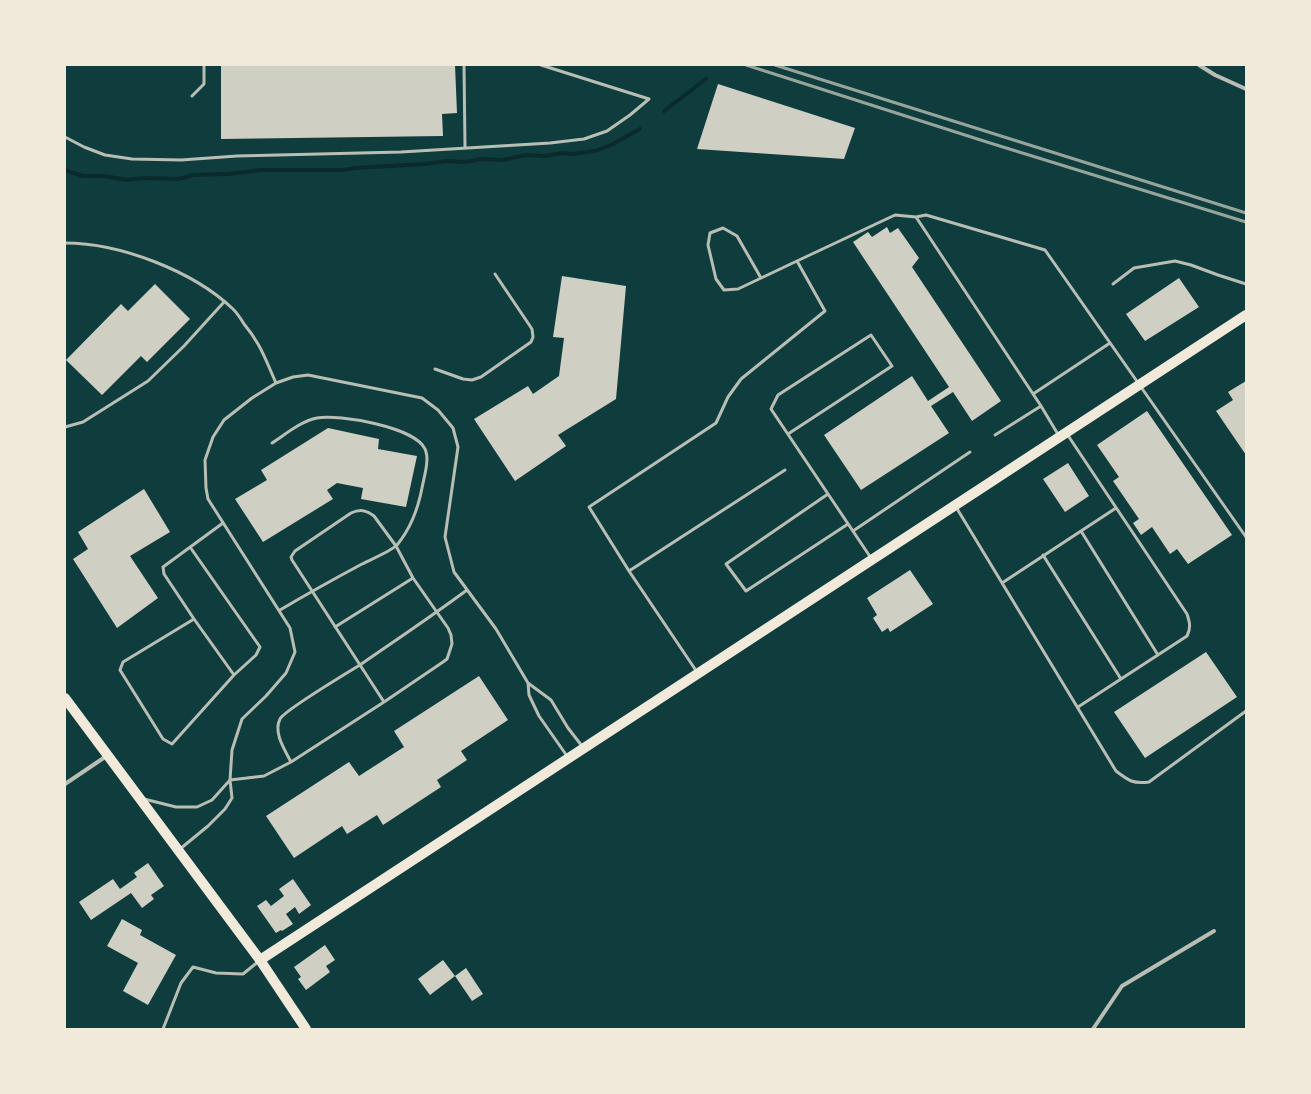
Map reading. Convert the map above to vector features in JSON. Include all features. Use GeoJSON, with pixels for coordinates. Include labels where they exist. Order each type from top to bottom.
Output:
{"type":"FeatureCollection","features":[{"type":"Feature","properties":{"kind":"main road"},"geometry":{"type":"LineString","coordinates":[[260,960],[1246,316]]}},
{"type":"Feature","properties":{"kind":"main road"},"geometry":{"type":"LineString","coordinates":[[65,698],[260,960],[302,1028]]}},
{"type":"Feature","properties":{"kind":"street"},"geometry":{"type":"LineString","coordinates":[[1199,65],[1215,75],[1246,89]]}},
{"type":"Feature","properties":{"kind":"street"},"geometry":{"type":"LineString","coordinates":[[65,784],[108,755]]}},
{"type":"Feature","properties":{"kind":"street"},"geometry":{"type":"LineString","coordinates":[[1093,1029],[1122,986],[1214,931]]}},
{"type":"Feature","properties":{"kind":"lane"},"geometry":{"type":"LineString","coordinates":[[192,96],[204,84],[204,65]]}},
{"type":"Feature","properties":{"kind":"lane"},"geometry":{"type":"LineString","coordinates":[[464,65],[465,148]]}},
{"type":"Feature","properties":{"kind":"lane"},"geometry":{"type":"LineString","coordinates":[[65,137],[84,147],[105,155],[132,159],[181,160],[237,156],[401,152],[550,143],[584,139],[607,131],[630,115],[649,99],[541,65]]}},
{"type":"Feature","properties":{"kind":"lane"},"geometry":{"type":"LineString","coordinates":[[761,278],[737,236],[723,228],[710,232],[708,245],[716,279],[724,290],[738,289],[895,215],[916,217],[926,215],[1045,250],[1246,537]]}},
{"type":"Feature","properties":{"kind":"lane"},"geometry":{"type":"LineString","coordinates":[[916,217],[1041,406],[1116,508],[1187,614],[1190,621],[1190,629],[1187,636],[1078,708]]}},
{"type":"Feature","properties":{"kind":"lane"},"geometry":{"type":"LineString","coordinates":[[65,243],[81,243],[135,255],[175,271],[208,290],[234,310],[258,342],[276,383]]}},
{"type":"Feature","properties":{"kind":"lane"},"geometry":{"type":"LineString","coordinates":[[698,674],[589,508],[716,423],[728,397],[741,378],[825,310],[797,261]]}},
{"type":"Feature","properties":{"kind":"lane"},"geometry":{"type":"LineString","coordinates":[[1113,284],[1134,268],[1175,261],[1246,284]]}},
{"type":"Feature","properties":{"kind":"lane"},"geometry":{"type":"LineString","coordinates":[[435,369],[463,379],[472,380],[481,377],[531,342],[533,337],[532,329],[496,274]]}},
{"type":"Feature","properties":{"kind":"lane"},"geometry":{"type":"LineString","coordinates":[[65,427],[83,422],[148,381],[184,346],[224,302]]}},
{"type":"Feature","properties":{"kind":"lane"},"geometry":{"type":"LineString","coordinates":[[788,434],[892,366],[871,335],[778,395],[771,409],[872,560]]}},
{"type":"Feature","properties":{"kind":"lane"},"geometry":{"type":"LineString","coordinates":[[1033,394],[1110,343]]}},
{"type":"Feature","properties":{"kind":"lane"},"geometry":{"type":"LineString","coordinates":[[179,850],[208,826],[225,809],[232,798],[230,780],[232,750],[242,719],[266,696],[286,673],[295,652],[290,628],[280,610],[208,499],[205,460],[213,437],[224,420],[252,398],[276,383],[293,377],[308,375],[327,378],[422,398],[438,410],[453,428],[458,447],[445,537],[454,572],[496,628],[528,683],[551,700],[568,728],[584,748]]}},
{"type":"Feature","properties":{"kind":"lane"},"geometry":{"type":"LineString","coordinates":[[995,435],[1041,406]]}},
{"type":"Feature","properties":{"kind":"lane"},"geometry":{"type":"LineString","coordinates":[[272,443],[304,424],[326,417],[361,421],[408,434],[419,441],[425,449],[427,458],[418,507],[412,522],[396,546],[280,610]]}},
{"type":"Feature","properties":{"kind":"lane"},"geometry":{"type":"LineString","coordinates":[[854,531],[970,452]]}},
{"type":"Feature","properties":{"kind":"lane"},"geometry":{"type":"LineString","coordinates":[[629,571],[785,470]]}},
{"type":"Feature","properties":{"kind":"lane"},"geometry":{"type":"LineString","coordinates":[[828,494],[726,564],[746,591],[848,524]]}},
{"type":"Feature","properties":{"kind":"lane"},"geometry":{"type":"LineString","coordinates":[[955,505],[1116,771],[1126,779],[1138,784],[1149,782],[1246,711]]}},
{"type":"Feature","properties":{"kind":"lane"},"geometry":{"type":"LineString","coordinates":[[1002,583],[1116,508]]}},
{"type":"Feature","properties":{"kind":"lane"},"geometry":{"type":"LineString","coordinates":[[140,798],[176,807],[197,807],[212,800],[230,780],[264,776],[291,762],[384,702],[446,659],[452,644],[451,635],[413,578],[396,546],[374,516],[370,513],[359,510],[351,513],[293,553],[292,560],[384,702]]}},
{"type":"Feature","properties":{"kind":"lane"},"geometry":{"type":"LineString","coordinates":[[223,523],[163,568],[164,574],[234,675]]}},
{"type":"Feature","properties":{"kind":"lane"},"geometry":{"type":"LineString","coordinates":[[1080,531],[1158,655]]}},
{"type":"Feature","properties":{"kind":"lane"},"geometry":{"type":"LineString","coordinates":[[190,547],[260,647],[256,654],[234,675],[172,744],[163,739],[120,670],[123,662],[194,619]]}},
{"type":"Feature","properties":{"kind":"lane"},"geometry":{"type":"LineString","coordinates":[[1044,555],[1121,679]]}},
{"type":"Feature","properties":{"kind":"lane"},"geometry":{"type":"LineString","coordinates":[[335,627],[413,578]]}},
{"type":"Feature","properties":{"kind":"lane"},"geometry":{"type":"LineString","coordinates":[[291,762],[281,742],[277,729],[280,718],[436,613],[467,590]]}},
{"type":"Feature","properties":{"kind":"lane"},"geometry":{"type":"LineString","coordinates":[[528,683],[528,695],[539,716],[568,758]]}},
{"type":"Feature","properties":{"kind":"lane"},"geometry":{"type":"LineString","coordinates":[[163,1029],[181,983],[193,967],[216,973],[243,974],[260,960]]}},
{"type":"Feature","properties":{"kind":"building"},"geometry":{"type":"Polygon","coordinates":[[[221,65],[455,65],[457,113],[442,114],[443,136],[221,139],[221,65]]]}},
{"type":"Feature","properties":{"kind":"building"},"geometry":{"type":"Polygon","coordinates":[[[718,84],[855,128],[844,159],[697,149],[718,84]]]}},
{"type":"Feature","properties":{"kind":"building"},"geometry":{"type":"Polygon","coordinates":[[[887,227],[890,233],[898,228],[919,258],[912,267],[1001,401],[972,421],[953,392],[931,406],[949,433],[861,490],[824,435],[912,376],[928,401],[949,387],[853,242],[868,232],[872,237],[887,227]]]}},
{"type":"Feature","properties":{"kind":"building"},"geometry":{"type":"Polygon","coordinates":[[[562,276],[626,286],[616,399],[558,435],[566,446],[515,481],[474,419],[528,386],[533,394],[559,376],[564,338],[553,337],[562,276]]]}},
{"type":"Feature","properties":{"kind":"building"},"geometry":{"type":"Polygon","coordinates":[[[1179,278],[1199,307],[1145,341],[1126,314],[1179,278]]]}},
{"type":"Feature","properties":{"kind":"building"},"geometry":{"type":"Polygon","coordinates":[[[155,284],[190,319],[147,362],[141,356],[102,395],[66,360],[121,304],[128,311],[155,284]]]}},
{"type":"Feature","properties":{"kind":"building"},"geometry":{"type":"Polygon","coordinates":[[[1246,381],[1246,455],[1216,411],[1233,400],[1228,392],[1246,381]]]}},
{"type":"Feature","properties":{"kind":"building"},"geometry":{"type":"Polygon","coordinates":[[[1147,411],[1232,535],[1188,564],[1177,549],[1170,554],[1152,527],[1141,535],[1133,523],[1139,519],[1113,481],[1119,477],[1097,445],[1147,411]]]}},
{"type":"Feature","properties":{"kind":"building"},"geometry":{"type":"Polygon","coordinates":[[[328,428],[379,439],[378,449],[417,456],[406,507],[361,499],[363,488],[337,483],[327,490],[333,499],[263,542],[235,499],[267,480],[261,470],[328,428]]]}},
{"type":"Feature","properties":{"kind":"building"},"geometry":{"type":"Polygon","coordinates":[[[1068,463],[1089,496],[1065,512],[1043,479],[1068,463]]]}},
{"type":"Feature","properties":{"kind":"building"},"geometry":{"type":"Polygon","coordinates":[[[144,489],[170,532],[130,556],[158,598],[117,628],[73,559],[88,549],[78,532],[144,489]]]}},
{"type":"Feature","properties":{"kind":"building"},"geometry":{"type":"Polygon","coordinates":[[[910,570],[933,604],[890,632],[888,628],[882,632],[873,618],[877,615],[867,598],[910,570]]]}},
{"type":"Feature","properties":{"kind":"building"},"geometry":{"type":"Polygon","coordinates":[[[1206,652],[1237,697],[1145,758],[1114,712],[1206,652]]]}},
{"type":"Feature","properties":{"kind":"building"},"geometry":{"type":"Polygon","coordinates":[[[479,676],[508,720],[461,751],[467,760],[437,780],[441,787],[383,825],[377,815],[347,834],[342,826],[294,858],[266,816],[349,762],[359,776],[404,747],[394,731],[479,676]]]}},
{"type":"Feature","properties":{"kind":"building"},"geometry":{"type":"Polygon","coordinates":[[[148,863],[164,886],[151,895],[154,899],[142,908],[131,893],[91,920],[79,902],[113,879],[120,889],[137,877],[134,873],[148,863]]]}},
{"type":"Feature","properties":{"kind":"building"},"geometry":{"type":"Polygon","coordinates":[[[293,879],[311,905],[299,914],[295,907],[286,914],[293,924],[276,933],[257,906],[266,900],[271,906],[284,896],[279,889],[293,879]]]}},
{"type":"Feature","properties":{"kind":"building"},"geometry":{"type":"Polygon","coordinates":[[[122,919],[142,930],[140,935],[176,955],[148,1005],[123,991],[138,963],[107,946],[122,919]]]}},
{"type":"Feature","properties":{"kind":"building"},"geometry":{"type":"Polygon","coordinates":[[[325,945],[335,960],[326,966],[330,972],[306,990],[298,979],[301,977],[294,967],[325,945]]]}},
{"type":"Feature","properties":{"kind":"building"},"geometry":{"type":"Polygon","coordinates":[[[443,960],[455,976],[430,995],[418,979],[443,960]]]}},
{"type":"Feature","properties":{"kind":"building"},"geometry":{"type":"Polygon","coordinates":[[[466,968],[483,994],[472,1001],[455,976],[466,968]]]}},
{"type":"Feature","properties":{"kind":"waterway"},"geometry":{"type":"LineString","coordinates":[[664,111],[706,79]]}},
{"type":"Feature","properties":{"kind":"waterway"},"geometry":{"type":"LineString","coordinates":[[65,170],[83,176],[104,176],[127,180],[146,178],[179,179],[193,175],[228,174],[262,170],[344,170],[448,161],[465,162],[482,159],[502,160],[526,155],[545,156],[595,151],[611,145],[640,129]]}},
{"type":"Feature","properties":{"kind":"railway"},"geometry":{"type":"LineString","coordinates":[[746,65],[990,143],[1246,222]]}},
{"type":"Feature","properties":{"kind":"railway"},"geometry":{"type":"LineString","coordinates":[[775,65],[1246,213]]}}]}
